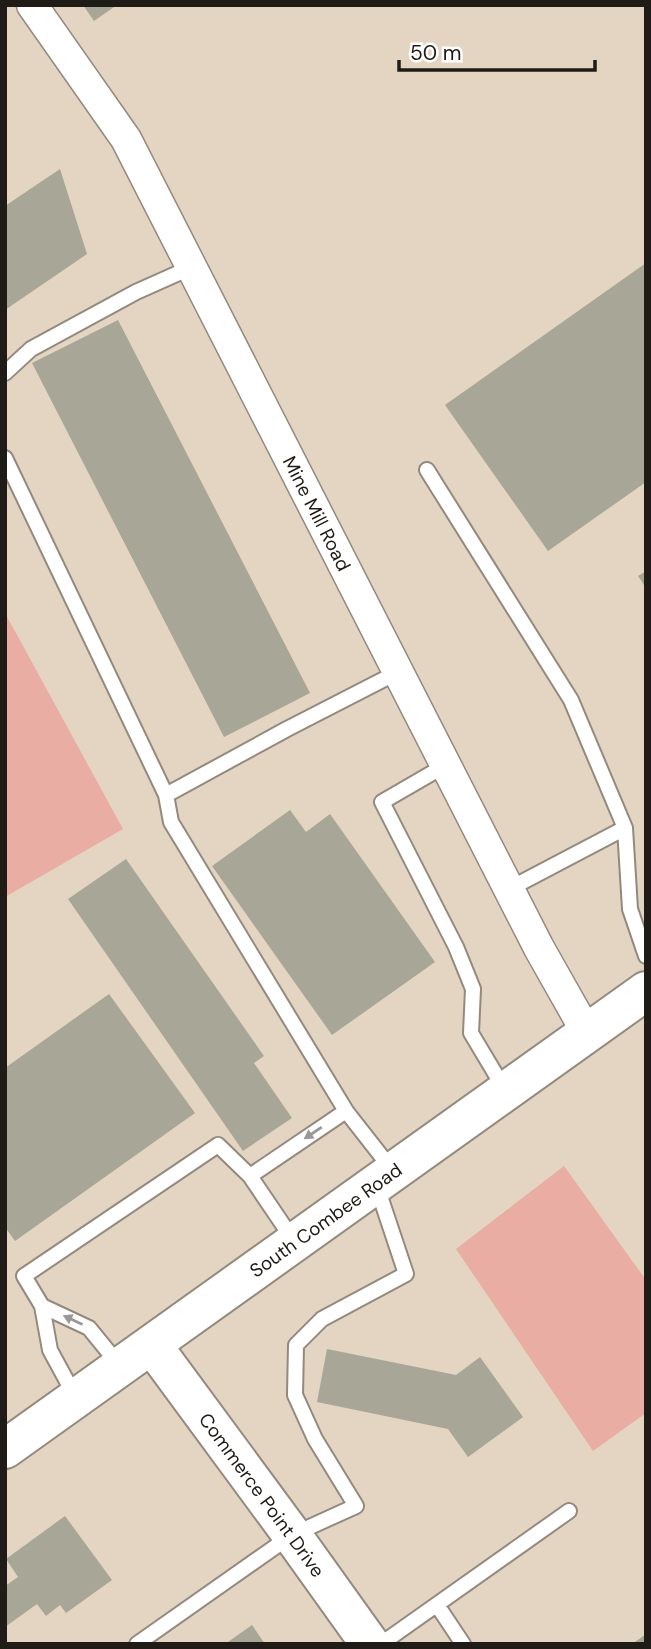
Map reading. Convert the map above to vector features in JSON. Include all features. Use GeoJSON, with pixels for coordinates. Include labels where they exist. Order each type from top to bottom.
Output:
{"type":"FeatureCollection","features":[{"type":"Feature","properties":{"kind":"main road","name":"South Combee Road"},"geometry":{"type":"LineString","coordinates":[[5,1449],[646,991]]}},
{"type":"Feature","properties":{"kind":"main road","name":"Commerce Point Drive"},"geometry":{"type":"LineString","coordinates":[[152,1345],[370,1644]]}},
{"type":"Feature","properties":{"kind":"street","name":"Mine Mill Road"},"geometry":{"type":"LineString","coordinates":[[32,5],[126,139],[539,948],[587,1034]]}},
{"type":"Feature","properties":{"kind":"lane"},"geometry":{"type":"LineString","coordinates":[[5,373],[31,349],[136,292],[192,267]]}},
{"type":"Feature","properties":{"kind":"lane"},"geometry":{"type":"LineString","coordinates":[[5,458],[166,795],[171,822],[385,1178],[406,1274],[321,1319],[296,1345],[295,1395],[315,1439],[356,1506],[292,1535],[137,1644]]}},
{"type":"Feature","properties":{"kind":"lane"},"geometry":{"type":"LineString","coordinates":[[427,470],[572,700],[625,828],[630,909],[646,956]]}},
{"type":"Feature","properties":{"kind":"lane"},"geometry":{"type":"LineString","coordinates":[[166,795],[398,672]]}},
{"type":"Feature","properties":{"kind":"lane"},"geometry":{"type":"LineString","coordinates":[[446,765],[382,802],[456,947],[473,989],[471,1033],[506,1092]]}},
{"type":"Feature","properties":{"kind":"lane"},"geometry":{"type":"LineString","coordinates":[[509,889],[625,828]]}},
{"type":"Feature","properties":{"kind":"lane"},"geometry":{"type":"LineString","coordinates":[[250,1176],[346,1111]]}},
{"type":"Feature","properties":{"kind":"lane"},"geometry":{"type":"LineString","coordinates":[[76,1399],[50,1350],[42,1306],[23,1276],[218,1145],[250,1176],[295,1243]]}},
{"type":"Feature","properties":{"kind":"lane"},"geometry":{"type":"LineString","coordinates":[[42,1306],[89,1328],[121,1367]]}},
{"type":"Feature","properties":{"kind":"lane"},"geometry":{"type":"LineString","coordinates":[[381,1644],[569,1511]]}},
{"type":"Feature","properties":{"kind":"lane"},"geometry":{"type":"LineString","coordinates":[[437,1605],[463,1644]]}},
{"type":"Feature","properties":{"kind":"shaded area"},"geometry":{"type":"Polygon","coordinates":[[[5,5],[646,5],[646,1644],[5,1644],[5,5]]]}},
{"type":"Feature","properties":{"kind":"shaded area"},"geometry":{"type":"Polygon","coordinates":[[[5,613],[123,829],[5,897],[5,613]]]}},
{"type":"Feature","properties":{"kind":"shaded area"},"geometry":{"type":"Polygon","coordinates":[[[564,1166],[646,1280],[646,1413],[593,1451],[456,1249],[564,1166]]]}},
{"type":"Feature","properties":{"kind":"building"},"geometry":{"type":"Polygon","coordinates":[[[83,5],[117,5],[94,21],[83,5]]]}},
{"type":"Feature","properties":{"kind":"building"},"geometry":{"type":"Polygon","coordinates":[[[60,169],[87,254],[5,310],[5,206],[60,169]]]}},
{"type":"Feature","properties":{"kind":"building"},"geometry":{"type":"Polygon","coordinates":[[[646,263],[646,482],[548,551],[445,405],[646,263]]]}},
{"type":"Feature","properties":{"kind":"building"},"geometry":{"type":"Polygon","coordinates":[[[118,320],[310,693],[224,737],[32,363],[118,320]]]}},
{"type":"Feature","properties":{"kind":"building"},"geometry":{"type":"Polygon","coordinates":[[[646,571],[646,588],[638,576],[646,571]]]}},
{"type":"Feature","properties":{"kind":"building"},"geometry":{"type":"Polygon","coordinates":[[[290,810],[306,832],[330,814],[435,962],[332,1035],[212,866],[290,810]]]}},
{"type":"Feature","properties":{"kind":"building"},"geometry":{"type":"Polygon","coordinates":[[[126,859],[264,1056],[254,1063],[292,1118],[243,1151],[68,899],[126,859]]]}},
{"type":"Feature","properties":{"kind":"building"},"geometry":{"type":"Polygon","coordinates":[[[109,994],[195,1113],[15,1241],[5,1227],[5,1068],[109,994]]]}},
{"type":"Feature","properties":{"kind":"building"},"geometry":{"type":"Polygon","coordinates":[[[327,1349],[456,1375],[480,1357],[523,1417],[468,1457],[448,1429],[317,1402],[327,1349]]]}},
{"type":"Feature","properties":{"kind":"building"},"geometry":{"type":"Polygon","coordinates":[[[65,1516],[112,1580],[66,1613],[60,1605],[46,1616],[37,1604],[5,1627],[5,1586],[18,1577],[6,1559],[65,1516]]]}},
{"type":"Feature","properties":{"kind":"building"},"geometry":{"type":"Polygon","coordinates":[[[252,1625],[265,1644],[225,1644],[252,1625]]]}},
{"type":"Feature","properties":{"kind":"building"},"geometry":{"type":"Polygon","coordinates":[[[646,1634],[646,1644],[632,1644],[646,1634]]]}}]}
